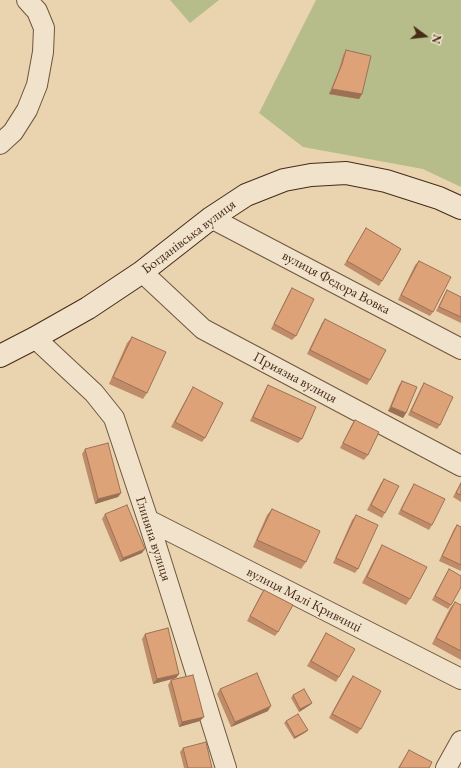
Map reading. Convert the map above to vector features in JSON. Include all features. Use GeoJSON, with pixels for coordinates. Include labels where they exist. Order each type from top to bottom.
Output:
{"type":"FeatureCollection","features":[{"type":"Feature","properties":{"kind":"main road","name":"Богданівська вулиця"},"geometry":{"type":"LineString","coordinates":[[0,356],[88,308],[142,272],[211,218],[246,195],[284,180],[311,175],[346,173],[386,181],[439,198],[461,208]]}},
{"type":"Feature","properties":{"kind":"street"},"geometry":{"type":"LineString","coordinates":[[0,144],[13,132],[27,110],[37,85],[43,52],[44,28],[37,11],[27,0]]}},
{"type":"Feature","properties":{"kind":"street","name":"вулиця Федора Вовка"},"geometry":{"type":"LineString","coordinates":[[211,218],[461,349]]}},
{"type":"Feature","properties":{"kind":"street","name":"Приязна вулиця"},"geometry":{"type":"LineString","coordinates":[[142,272],[203,328],[461,466]]}},
{"type":"Feature","properties":{"kind":"street","name":"Глиняна вулиця"},"geometry":{"type":"LineString","coordinates":[[35,338],[94,393],[114,418],[148,520],[226,768]]}},
{"type":"Feature","properties":{"kind":"street","name":"вулиця Малі Кривчиці"},"geometry":{"type":"LineString","coordinates":[[148,520],[461,679]]}},
{"type":"Feature","properties":{"kind":"street"},"geometry":{"type":"LineString","coordinates":[[446,768],[461,741]]}},
{"type":"Feature","properties":{"kind":"green space"},"geometry":{"type":"Polygon","coordinates":[[[170,0],[219,0],[190,23],[170,0]]]}},
{"type":"Feature","properties":{"kind":"green space"},"geometry":{"type":"Polygon","coordinates":[[[316,0],[461,0],[461,187],[423,169],[303,147],[259,113],[316,0]]]}},
{"type":"Feature","properties":{"kind":"building"},"geometry":{"type":"Polygon","coordinates":[[[346,50],[371,56],[362,94],[332,89],[346,50]]]}},
{"type":"Feature","properties":{"kind":"building"},"geometry":{"type":"Polygon","coordinates":[[[366,228],[401,249],[382,281],[347,261],[366,228]]]}},
{"type":"Feature","properties":{"kind":"building"},"geometry":{"type":"Polygon","coordinates":[[[419,261],[451,277],[433,312],[401,295],[419,261]]]}},
{"type":"Feature","properties":{"kind":"building"},"geometry":{"type":"Polygon","coordinates":[[[292,288],[314,299],[296,336],[274,324],[292,288]]]}},
{"type":"Feature","properties":{"kind":"building"},"geometry":{"type":"Polygon","coordinates":[[[447,290],[461,297],[461,317],[439,307],[447,290]]]}},
{"type":"Feature","properties":{"kind":"building"},"geometry":{"type":"Polygon","coordinates":[[[325,319],[386,350],[370,380],[310,350],[325,319]]]}},
{"type":"Feature","properties":{"kind":"building"},"geometry":{"type":"Polygon","coordinates":[[[132,337],[166,352],[147,393],[113,377],[132,337]]]}},
{"type":"Feature","properties":{"kind":"building"},"geometry":{"type":"Polygon","coordinates":[[[402,381],[417,387],[406,413],[391,407],[402,381]]]}},
{"type":"Feature","properties":{"kind":"building"},"geometry":{"type":"Polygon","coordinates":[[[424,383],[453,397],[440,425],[411,411],[424,383]]]}},
{"type":"Feature","properties":{"kind":"building"},"geometry":{"type":"Polygon","coordinates":[[[268,385],[316,407],[302,439],[253,417],[268,385]]]}},
{"type":"Feature","properties":{"kind":"building"},"geometry":{"type":"Polygon","coordinates":[[[193,387],[223,403],[205,438],[175,422],[193,387]]]}},
{"type":"Feature","properties":{"kind":"building"},"geometry":{"type":"Polygon","coordinates":[[[355,420],[379,432],[368,455],[343,443],[355,420]]]}},
{"type":"Feature","properties":{"kind":"building"},"geometry":{"type":"Polygon","coordinates":[[[108,443],[121,493],[98,499],[85,449],[108,443]]]}},
{"type":"Feature","properties":{"kind":"building"},"geometry":{"type":"Polygon","coordinates":[[[384,479],[399,486],[385,513],[371,505],[384,479]]]}},
{"type":"Feature","properties":{"kind":"building"},"geometry":{"type":"Polygon","coordinates":[[[461,483],[461,495],[456,493],[461,483]]]}},
{"type":"Feature","properties":{"kind":"building"},"geometry":{"type":"Polygon","coordinates":[[[414,484],[445,499],[432,525],[401,510],[414,484]]]}},
{"type":"Feature","properties":{"kind":"building"},"geometry":{"type":"Polygon","coordinates":[[[127,505],[145,549],[123,558],[105,514],[127,505]]]}},
{"type":"Feature","properties":{"kind":"building"},"geometry":{"type":"Polygon","coordinates":[[[272,509],[320,531],[306,562],[257,540],[272,509]]]}},
{"type":"Feature","properties":{"kind":"building"},"geometry":{"type":"Polygon","coordinates":[[[356,515],[378,525],[358,569],[336,558],[356,515]]]}},
{"type":"Feature","properties":{"kind":"building"},"geometry":{"type":"Polygon","coordinates":[[[457,525],[461,527],[461,565],[442,556],[457,525]]]}},
{"type":"Feature","properties":{"kind":"building"},"geometry":{"type":"Polygon","coordinates":[[[382,545],[427,567],[410,599],[367,577],[382,545]]]}},
{"type":"Feature","properties":{"kind":"building"},"geometry":{"type":"Polygon","coordinates":[[[449,569],[461,576],[461,587],[451,605],[435,596],[449,569]]]}},
{"type":"Feature","properties":{"kind":"building"},"geometry":{"type":"Polygon","coordinates":[[[264,590],[293,605],[278,632],[250,616],[264,590]]]}},
{"type":"Feature","properties":{"kind":"building"},"geometry":{"type":"Polygon","coordinates":[[[455,602],[461,605],[461,651],[436,638],[455,602]]]}},
{"type":"Feature","properties":{"kind":"building"},"geometry":{"type":"Polygon","coordinates":[[[168,628],[179,674],[157,679],[145,634],[168,628]]]}},
{"type":"Feature","properties":{"kind":"building"},"geometry":{"type":"Polygon","coordinates":[[[326,633],[355,649],[339,677],[311,661],[326,633]]]}},
{"type":"Feature","properties":{"kind":"building"},"geometry":{"type":"Polygon","coordinates":[[[257,673],[271,706],[235,722],[220,689],[257,673]]]}},
{"type":"Feature","properties":{"kind":"building"},"geometry":{"type":"Polygon","coordinates":[[[193,675],[204,717],[182,722],[171,680],[193,675]]]}},
{"type":"Feature","properties":{"kind":"building"},"geometry":{"type":"Polygon","coordinates":[[[353,676],[381,691],[361,729],[332,714],[353,676]]]}},
{"type":"Feature","properties":{"kind":"building"},"geometry":{"type":"Polygon","coordinates":[[[304,689],[312,703],[300,709],[293,695],[304,689]]]}},
{"type":"Feature","properties":{"kind":"building"},"geometry":{"type":"Polygon","coordinates":[[[298,714],[308,730],[295,737],[286,721],[298,714]]]}},
{"type":"Feature","properties":{"kind":"building"},"geometry":{"type":"Polygon","coordinates":[[[206,742],[212,768],[188,768],[183,748],[206,742]]]}},
{"type":"Feature","properties":{"kind":"building"},"geometry":{"type":"Polygon","coordinates":[[[409,750],[432,762],[429,768],[399,768],[409,750]]]}}]}
